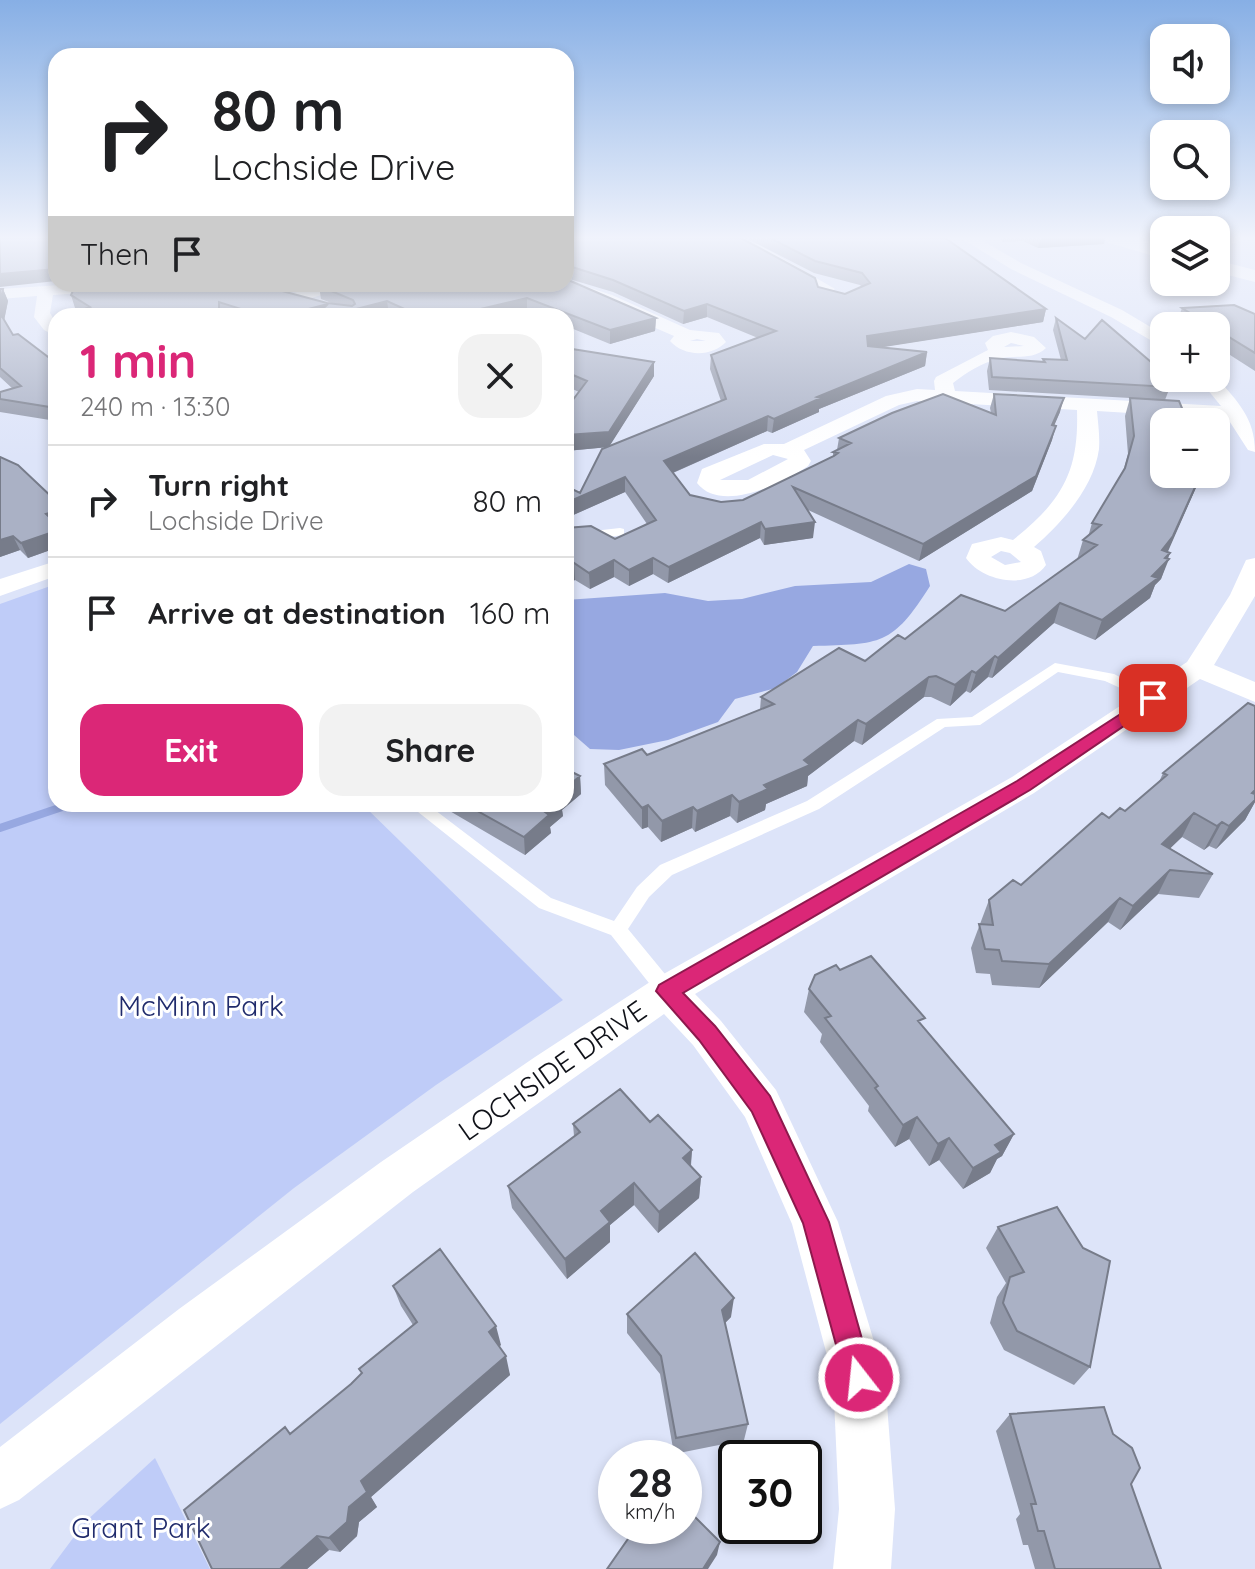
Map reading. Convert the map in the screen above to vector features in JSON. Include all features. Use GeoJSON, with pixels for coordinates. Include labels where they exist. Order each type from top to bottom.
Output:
{"type":"FeatureCollection","features":[{"type":"Feature","properties":{"kind":"street"},"geometry":{"type":"LineString","coordinates":[[635,311],[686,335]]}},
{"type":"Feature","properties":{"kind":"street"},"geometry":{"type":"LineString","coordinates":[[1111,311],[1150,335]]}},
{"type":"Feature","properties":{"kind":"street"},"geometry":{"type":"LineString","coordinates":[[946,396],[943,381],[998,353]]}},
{"type":"Feature","properties":{"kind":"street"},"geometry":{"type":"LineString","coordinates":[[1218,392],[1255,446]]}},
{"type":"Feature","properties":{"kind":"street"},"geometry":{"type":"LineString","coordinates":[[788,450],[893,400],[917,395],[1234,413]]}},
{"type":"Feature","properties":{"kind":"street"},"geometry":{"type":"LineString","coordinates":[[1018,548],[1052,514],[1081,471],[1088,449],[1087,406]]}},
{"type":"Feature","properties":{"kind":"street","name":"LOCHSIDE DRIVE"},"geometry":{"type":"LineString","coordinates":[[0,1481],[197,1327],[397,1177],[667,991],[1023,785],[1198,668],[1243,595],[1255,565]]}},
{"type":"Feature","properties":{"kind":"street"},"geometry":{"type":"LineString","coordinates":[[0,588],[48,571]]}},
{"type":"Feature","properties":{"kind":"street"},"geometry":{"type":"LineString","coordinates":[[1198,668],[1255,693]]}},
{"type":"Feature","properties":{"kind":"street"},"geometry":{"type":"LineString","coordinates":[[667,991],[707,1033],[761,1104],[815,1222],[859,1378],[867,1509],[862,1569]]}},
{"type":"Feature","properties":{"kind":"lane"},"geometry":{"type":"LineString","coordinates":[[574,537],[620,532]]}},
{"type":"Feature","properties":{"kind":"lane"},"geometry":{"type":"LineString","coordinates":[[618,930],[643,892],[666,870],[813,805],[942,722],[975,722],[1055,667],[1109,677],[1153,698]]}},
{"type":"Feature","properties":{"kind":"lane"},"geometry":{"type":"LineString","coordinates":[[426,812],[545,903],[618,930],[667,991]]}},
{"type":"Feature","properties":{"kind":"green space","name":"McMinn Park"},"geometry":{"type":"Polygon","coordinates":[[[48,587],[48,812],[370,812],[563,1000],[436,1085],[294,1188],[0,1424],[0,604],[48,587]]]}},
{"type":"Feature","properties":{"kind":"green space","name":"Grant Park"},"geometry":{"type":"Polygon","coordinates":[[[155,1458],[210,1569],[50,1569],[85,1522],[155,1458]]]}},
{"type":"Feature","properties":{"kind":"shaded area"},"geometry":{"type":"Polygon","coordinates":[[[909,564],[926,569],[930,586],[894,631],[870,642],[813,646],[797,672],[776,688],[735,699],[718,722],[668,740],[619,750],[590,749],[574,735],[574,599],[665,593],[708,601],[742,599],[795,586],[871,582],[909,564]]]}},
{"type":"Feature","properties":{"kind":"building"},"geometry":{"type":"Polygon","coordinates":[[[574,311],[640,311],[656,318],[610,330],[574,316],[574,311]]]}},
{"type":"Feature","properties":{"kind":"building"},"geometry":{"type":"Polygon","coordinates":[[[725,311],[1031,311],[867,336],[868,346],[927,352],[817,397],[821,398],[774,419],[768,416],[664,461],[690,495],[721,502],[743,500],[834,456],[838,453],[833,452],[851,443],[839,438],[943,394],[996,415],[994,394],[1064,398],[1036,476],[923,544],[793,487],[815,522],[765,529],[761,522],[669,567],[653,558],[629,570],[614,560],[589,573],[574,563],[574,527],[591,526],[615,539],[656,520],[625,477],[574,499],[574,490],[580,493],[602,449],[726,399],[711,355],[776,331],[725,311]]]}},
{"type":"Feature","properties":{"kind":"building"},"geometry":{"type":"Polygon","coordinates":[[[1187,311],[1249,311],[1255,314],[1255,353],[1230,338],[1230,312],[1187,311]]]}},
{"type":"Feature","properties":{"kind":"building"},"geometry":{"type":"Polygon","coordinates":[[[0,315],[13,335],[18,334],[48,357],[48,407],[0,399],[0,392],[21,386],[0,368],[0,315]]]}},
{"type":"Feature","properties":{"kind":"building"},"geometry":{"type":"Polygon","coordinates":[[[1056,318],[1085,339],[1102,320],[1150,361],[1150,386],[992,377],[990,358],[1045,362],[1043,359],[1067,360],[1056,318]]]}},
{"type":"Feature","properties":{"kind":"building"},"geometry":{"type":"Polygon","coordinates":[[[574,349],[654,362],[609,432],[574,434],[574,398],[587,381],[574,375],[574,349]]]}},
{"type":"Feature","properties":{"kind":"building"},"geometry":{"type":"Polygon","coordinates":[[[1130,398],[1179,401],[1182,408],[1150,408],[1150,488],[1195,488],[1173,536],[1162,550],[1170,553],[1165,558],[1169,559],[1152,576],[1158,578],[1102,620],[1060,603],[998,658],[995,656],[976,673],[972,671],[955,685],[936,676],[929,677],[866,724],[858,720],[804,760],[810,765],[764,785],[768,789],[739,802],[732,795],[697,811],[693,807],[662,821],[648,805],[642,808],[604,764],[642,749],[647,755],[774,704],[761,697],[839,648],[865,661],[898,635],[905,639],[961,595],[1005,611],[1097,545],[1083,540],[1101,525],[1092,523],[1125,468],[1134,436],[1130,398]]]}},
{"type":"Feature","properties":{"kind":"building"},"geometry":{"type":"Polygon","coordinates":[[[0,457],[18,465],[48,493],[48,534],[21,543],[13,536],[0,540],[0,457]]]}},
{"type":"Feature","properties":{"kind":"building"},"geometry":{"type":"Polygon","coordinates":[[[1248,703],[1255,706],[1255,790],[1252,793],[1255,800],[1229,826],[1222,822],[1217,826],[1194,813],[1162,844],[1213,874],[1170,870],[1133,906],[1120,898],[1049,964],[1002,961],[999,950],[985,949],[979,924],[993,925],[989,900],[1013,880],[1021,885],[1102,813],[1109,818],[1120,808],[1125,811],[1167,775],[1163,773],[1248,703]]]}},
{"type":"Feature","properties":{"kind":"building"},"geometry":{"type":"Polygon","coordinates":[[[479,812],[545,812],[549,815],[524,837],[479,812]]]}},
{"type":"Feature","properties":{"kind":"building"},"geometry":{"type":"Polygon","coordinates":[[[871,956],[925,1018],[918,1021],[1014,1134],[995,1145],[1001,1152],[973,1168],[949,1138],[938,1144],[917,1117],[903,1125],[875,1088],[878,1086],[825,1018],[831,1016],[809,989],[815,975],[836,965],[840,970],[871,956]]]}},
{"type":"Feature","properties":{"kind":"building"},"geometry":{"type":"Polygon","coordinates":[[[620,1089],[650,1122],[658,1115],[692,1150],[683,1158],[701,1177],[659,1212],[634,1183],[601,1211],[610,1222],[565,1259],[508,1186],[580,1132],[573,1124],[620,1089]]]}},
{"type":"Feature","properties":{"kind":"building"},"geometry":{"type":"Polygon","coordinates":[[[1057,1207],[1083,1248],[1110,1261],[1090,1367],[1017,1331],[1003,1303],[1010,1277],[1024,1272],[998,1227],[1057,1207]]]}},
{"type":"Feature","properties":{"kind":"building"},"geometry":{"type":"Polygon","coordinates":[[[440,1249],[496,1326],[489,1332],[506,1356],[361,1481],[367,1492],[349,1507],[347,1522],[329,1538],[317,1536],[280,1569],[212,1569],[184,1510],[285,1427],[290,1434],[351,1384],[362,1373],[359,1369],[417,1322],[393,1286],[440,1249]]]}},
{"type":"Feature","properties":{"kind":"building"},"geometry":{"type":"Polygon","coordinates":[[[695,1253],[734,1298],[722,1310],[748,1424],[676,1438],[661,1356],[627,1314],[695,1253]]]}},
{"type":"Feature","properties":{"kind":"building"},"geometry":{"type":"Polygon","coordinates":[[[1104,1407],[1113,1434],[1132,1448],[1140,1468],[1131,1484],[1161,1569],[1055,1569],[1044,1531],[1038,1531],[1031,1504],[1036,1504],[1010,1414],[1104,1407]]]}},
{"type":"Feature","properties":{"kind":"building"},"geometry":{"type":"Polygon","coordinates":[[[702,1524],[718,1540],[719,1544],[703,1569],[607,1569],[624,1544],[702,1544],[702,1524]]]}},
{"type":"Feature","properties":{"kind":"waterway"},"geometry":{"type":"LineString","coordinates":[[0,828],[48,812]]}},
{"type":"Feature","properties":{"kind":"route"},"geometry":{"type":"LineString","coordinates":[[859,1378],[815,1222],[761,1104],[707,1033],[667,991],[1023,785],[1153,698]]}}]}
